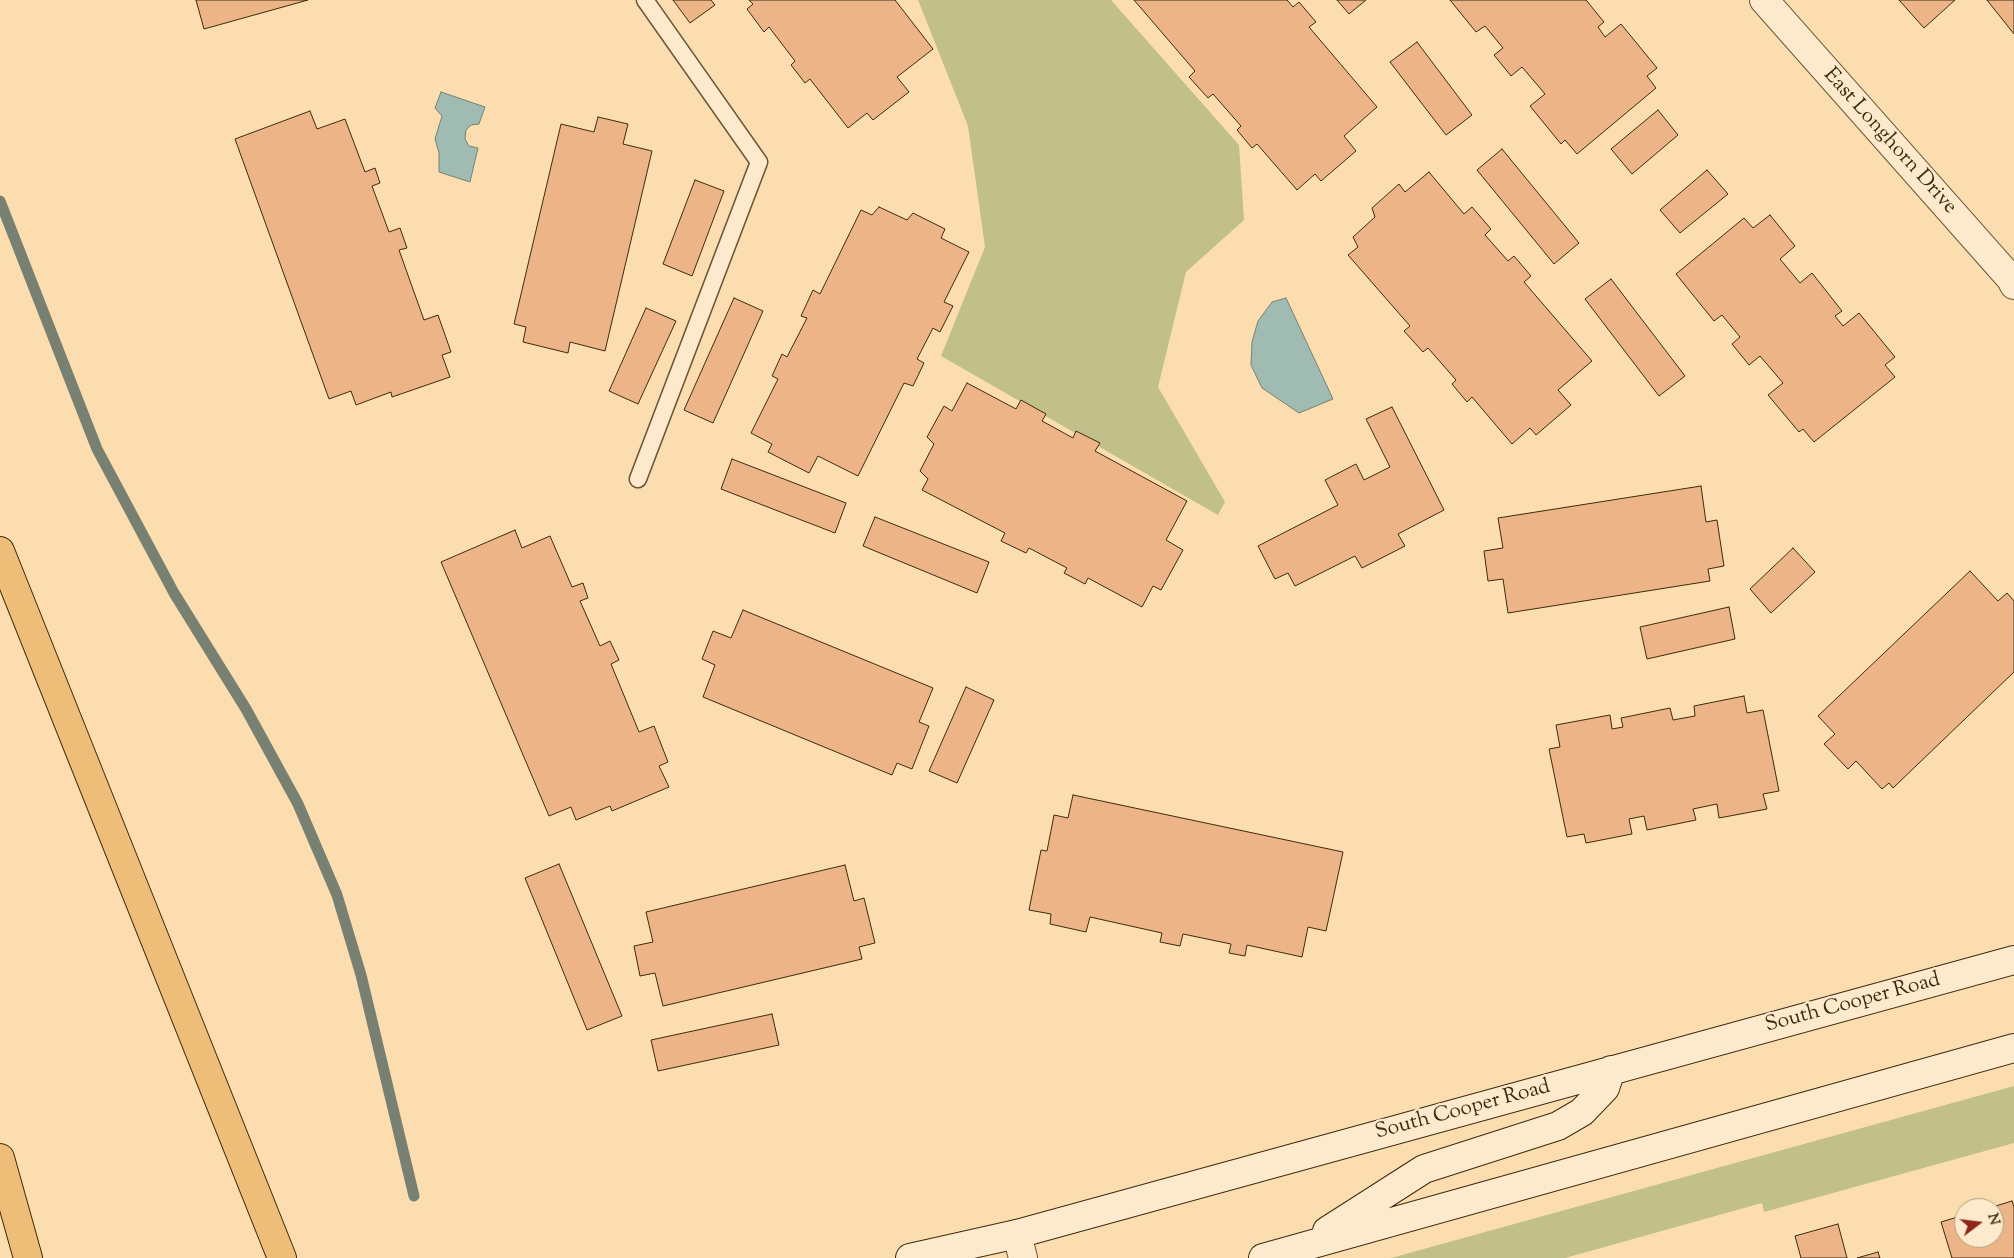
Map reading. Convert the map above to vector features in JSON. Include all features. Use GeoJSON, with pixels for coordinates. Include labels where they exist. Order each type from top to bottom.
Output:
{"type":"FeatureCollection","features":[{"type":"Feature","properties":{"kind":"highway"},"geometry":{"type":"LineString","coordinates":[[0,551],[282,1258]]}},
{"type":"Feature","properties":{"kind":"highway"},"geometry":{"type":"LineString","coordinates":[[0,1158],[28,1258]]}},
{"type":"Feature","properties":{"kind":"main road","name":"East Longhorn Drive"},"geometry":{"type":"LineString","coordinates":[[1764,0],[2011,279],[2014,285]]}},
{"type":"Feature","properties":{"kind":"main road","name":"South Cooper Road"},"geometry":{"type":"LineString","coordinates":[[910,1258],[1020,1246],[1611,1070],[2014,960]]}},
{"type":"Feature","properties":{"kind":"main road"},"geometry":{"type":"LineString","coordinates":[[1263,1258],[2014,1048]]}},
{"type":"Feature","properties":{"kind":"main road"},"geometry":{"type":"LineString","coordinates":[[1303,1247],[1424,1169],[1558,1126],[1582,1112],[1605,1088],[1611,1070]]}},
{"type":"Feature","properties":{"kind":"lane"},"geometry":{"type":"LineString","coordinates":[[638,479],[759,162],[645,0]]}},
{"type":"Feature","properties":{"kind":"shaded area"},"geometry":{"type":"Polygon","coordinates":[[[918,0],[1111,0],[1239,145],[1244,220],[1186,272],[1158,387],[1225,502],[1218,515],[941,356],[985,247],[968,126],[918,0]]]}},
{"type":"Feature","properties":{"kind":"shaded area"},"geometry":{"type":"Polygon","coordinates":[[[441,92],[485,107],[479,124],[471,125],[466,130],[465,139],[469,146],[478,148],[470,182],[439,172],[439,153],[435,139],[442,116],[435,108],[441,92]]]}},
{"type":"Feature","properties":{"kind":"shaded area"},"geometry":{"type":"Polygon","coordinates":[[[1286,298],[1333,399],[1299,413],[1262,388],[1251,365],[1252,342],[1258,321],[1272,302],[1286,298]]]}},
{"type":"Feature","properties":{"kind":"shaded area"},"geometry":{"type":"Polygon","coordinates":[[[2014,1086],[2014,1143],[1764,1212],[1762,1203],[1565,1258],[1391,1258],[2014,1086]]]}},
{"type":"Feature","properties":{"kind":"building"},"geometry":{"type":"Polygon","coordinates":[[[196,0],[308,0],[204,29],[196,0]]]}},
{"type":"Feature","properties":{"kind":"building"},"geometry":{"type":"Polygon","coordinates":[[[673,0],[711,0],[715,5],[690,23],[673,0]]]}},
{"type":"Feature","properties":{"kind":"building"},"geometry":{"type":"Polygon","coordinates":[[[749,0],[895,0],[933,49],[897,77],[909,92],[873,120],[867,113],[848,128],[810,79],[805,83],[791,65],[795,61],[769,27],[764,32],[747,9],[753,4],[749,0]]]}},
{"type":"Feature","properties":{"kind":"building"},"geometry":{"type":"Polygon","coordinates":[[[1134,0],[1287,0],[1293,7],[1299,2],[1316,22],[1309,27],[1377,107],[1344,136],[1356,151],[1321,181],[1315,174],[1297,190],[1257,144],[1252,148],[1237,130],[1241,126],[1213,94],[1208,98],[1189,77],[1195,71],[1134,0]]]}},
{"type":"Feature","properties":{"kind":"building"},"geometry":{"type":"Polygon","coordinates":[[[1337,0],[1366,0],[1349,14],[1337,0]]]}},
{"type":"Feature","properties":{"kind":"building"},"geometry":{"type":"Polygon","coordinates":[[[1450,0],[1586,0],[1604,22],[1598,27],[1605,37],[1621,24],[1657,68],[1647,76],[1656,88],[1577,154],[1565,140],[1561,144],[1530,106],[1545,94],[1522,67],[1511,76],[1494,55],[1503,48],[1485,26],[1476,32],[1450,0]]]}},
{"type":"Feature","properties":{"kind":"building"},"geometry":{"type":"Polygon","coordinates":[[[1899,0],[1955,0],[1924,28],[1899,0]]]}},
{"type":"Feature","properties":{"kind":"building"},"geometry":{"type":"Polygon","coordinates":[[[1987,0],[2014,0],[2014,34],[1987,0]]]}},
{"type":"Feature","properties":{"kind":"building"},"geometry":{"type":"Polygon","coordinates":[[[1417,42],[1472,115],[1446,135],[1390,62],[1417,42]]]}},
{"type":"Feature","properties":{"kind":"building"},"geometry":{"type":"Polygon","coordinates":[[[1658,110],[1678,135],[1632,174],[1611,149],[1658,110]]]}},
{"type":"Feature","properties":{"kind":"building"},"geometry":{"type":"Polygon","coordinates":[[[310,111],[317,129],[345,119],[365,172],[375,168],[380,183],[372,186],[389,232],[400,228],[407,248],[399,250],[424,320],[438,315],[451,352],[442,355],[450,377],[392,397],[391,392],[356,405],[351,391],[329,399],[235,139],[310,111]]]}},
{"type":"Feature","properties":{"kind":"building"},"geometry":{"type":"Polygon","coordinates":[[[598,117],[628,124],[623,144],[652,151],[605,351],[570,342],[568,353],[523,342],[526,327],[514,324],[561,124],[594,132],[598,117]]]}},
{"type":"Feature","properties":{"kind":"building"},"geometry":{"type":"Polygon","coordinates":[[[1502,149],[1579,243],[1554,264],[1477,170],[1502,149]]]}},
{"type":"Feature","properties":{"kind":"building"},"geometry":{"type":"Polygon","coordinates":[[[1707,170],[1728,194],[1680,233],[1660,210],[1707,170]]]}},
{"type":"Feature","properties":{"kind":"building"},"geometry":{"type":"Polygon","coordinates":[[[1429,172],[1464,214],[1472,207],[1491,229],[1485,235],[1508,261],[1514,256],[1531,276],[1524,282],[1592,361],[1558,390],[1571,405],[1536,435],[1530,428],[1512,444],[1472,397],[1467,402],[1452,384],[1456,380],[1428,348],[1423,352],[1404,331],[1410,326],[1348,255],[1358,247],[1353,237],[1375,217],[1372,208],[1399,184],[1405,192],[1429,172]]]}},
{"type":"Feature","properties":{"kind":"building"},"geometry":{"type":"Polygon","coordinates":[[[695,180],[724,191],[692,276],[663,264],[695,180]]]}},
{"type":"Feature","properties":{"kind":"building"},"geometry":{"type":"Polygon","coordinates":[[[879,207],[907,220],[913,213],[945,229],[941,238],[969,252],[944,302],[953,306],[940,332],[933,328],[917,359],[924,363],[913,386],[904,383],[858,476],[818,456],[809,473],[768,452],[772,444],[751,433],[778,379],[772,376],[782,354],[787,357],[807,318],[801,316],[813,290],[820,294],[861,210],[872,215],[879,207]]]}},
{"type":"Feature","properties":{"kind":"building"},"geometry":{"type":"Polygon","coordinates":[[[1770,215],[1795,246],[1780,259],[1800,283],[1812,273],[1842,311],[1835,316],[1843,326],[1859,313],[1895,357],[1885,365],[1895,377],[1814,442],[1803,429],[1799,432],[1768,395],[1783,383],[1760,356],[1749,365],[1732,344],[1740,337],[1722,315],[1714,321],[1676,274],[1744,218],[1753,228],[1770,215]]]}},
{"type":"Feature","properties":{"kind":"building"},"geometry":{"type":"Polygon","coordinates":[[[1611,279],[1685,376],[1659,396],[1585,299],[1611,279]]]}},
{"type":"Feature","properties":{"kind":"building"},"geometry":{"type":"Polygon","coordinates":[[[734,298],[763,311],[713,423],[684,410],[734,298]]]}},
{"type":"Feature","properties":{"kind":"building"},"geometry":{"type":"Polygon","coordinates":[[[646,308],[676,321],[638,404],[609,391],[646,308]]]}},
{"type":"Feature","properties":{"kind":"building"},"geometry":{"type":"Polygon","coordinates":[[[967,383],[1016,409],[1021,400],[1046,414],[1042,421],[1073,438],[1076,431],[1100,443],[1095,451],[1187,501],[1166,540],[1183,550],[1161,590],[1153,586],[1142,607],[1088,578],[1085,584],[1064,573],[1067,568],[1029,548],[1026,553],[1001,541],[1005,533],[922,490],[928,479],[920,471],[934,444],[927,437],[944,406],[952,411],[967,383]]]}},
{"type":"Feature","properties":{"kind":"building"},"geometry":{"type":"Polygon","coordinates":[[[1392,407],[1444,510],[1398,534],[1405,546],[1362,568],[1355,556],[1295,586],[1288,573],[1275,579],[1258,546],[1338,505],[1325,480],[1356,464],[1364,480],[1390,467],[1366,419],[1392,407]]]}},
{"type":"Feature","properties":{"kind":"building"},"geometry":{"type":"Polygon","coordinates":[[[732,459],[846,503],[835,533],[721,489],[732,459]]]}},
{"type":"Feature","properties":{"kind":"building"},"geometry":{"type":"Polygon","coordinates":[[[1701,486],[1706,522],[1717,520],[1724,566],[1708,569],[1710,581],[1508,613],[1503,579],[1488,581],[1484,551],[1503,548],[1498,518],[1701,486]]]}},
{"type":"Feature","properties":{"kind":"building"},"geometry":{"type":"Polygon","coordinates":[[[875,517],[989,562],[977,593],[863,546],[875,517]]]}},
{"type":"Feature","properties":{"kind":"building"},"geometry":{"type":"Polygon","coordinates":[[[515,530],[522,548],[550,536],[572,587],[583,583],[588,598],[580,601],[600,646],[610,641],[619,660],[611,664],[639,732],[654,726],[668,762],[659,766],[669,787],[612,811],[610,806],[576,820],[571,807],[549,816],[441,562],[515,530]]]}},
{"type":"Feature","properties":{"kind":"building"},"geometry":{"type":"Polygon","coordinates":[[[1793,548],[1815,572],[1771,613],[1750,589],[1793,548]]]}},
{"type":"Feature","properties":{"kind":"building"},"geometry":{"type":"Polygon","coordinates":[[[1970,571],[1998,601],[2007,593],[2014,601],[2014,672],[1893,788],[1889,783],[1882,789],[1856,761],[1848,769],[1824,744],[1835,734],[1818,716],[1970,571]]]}},
{"type":"Feature","properties":{"kind":"building"},"geometry":{"type":"Polygon","coordinates":[[[1729,607],[1735,639],[1647,659],[1640,627],[1729,607]]]}},
{"type":"Feature","properties":{"kind":"building"},"geometry":{"type":"Polygon","coordinates":[[[743,610],[933,688],[919,722],[929,726],[912,769],[897,763],[892,775],[703,697],[715,665],[702,659],[713,631],[731,638],[743,610]]]}},
{"type":"Feature","properties":{"kind":"building"},"geometry":{"type":"Polygon","coordinates":[[[966,687],[994,700],[957,783],[929,771],[966,687]]]}},
{"type":"Feature","properties":{"kind":"building"},"geometry":{"type":"Polygon","coordinates":[[[1744,696],[1747,713],[1763,710],[1779,791],[1763,794],[1767,809],[1719,818],[1717,804],[1693,809],[1696,820],[1647,830],[1644,816],[1629,819],[1632,834],[1586,843],[1584,834],[1567,837],[1549,749],[1560,747],[1556,725],[1610,715],[1612,729],[1623,727],[1621,718],[1670,708],[1673,720],[1695,716],[1694,706],[1744,696]]]}},
{"type":"Feature","properties":{"kind":"building"},"geometry":{"type":"Polygon","coordinates":[[[1073,795],[1343,852],[1326,931],[1308,927],[1302,957],[1247,945],[1245,956],[1229,953],[1231,944],[1183,934],[1180,946],[1160,942],[1162,933],[1090,917],[1086,932],[1050,924],[1051,914],[1029,910],[1041,850],[1047,851],[1054,815],[1068,818],[1073,795]]]}},
{"type":"Feature","properties":{"kind":"building"},"geometry":{"type":"Polygon","coordinates":[[[559,864],[622,1016],[587,1030],[525,878],[559,864]]]}},
{"type":"Feature","properties":{"kind":"building"},"geometry":{"type":"Polygon","coordinates":[[[845,865],[854,901],[864,898],[875,943],[859,947],[862,959],[663,1006],[655,973],[640,976],[634,946],[653,942],[646,912],[845,865]]]}},
{"type":"Feature","properties":{"kind":"building"},"geometry":{"type":"Polygon","coordinates":[[[772,1014],[779,1045],[658,1071],[651,1040],[772,1014]]]}},
{"type":"Feature","properties":{"kind":"building"},"geometry":{"type":"Polygon","coordinates":[[[2012,1201],[2014,1207],[2014,1258],[1952,1258],[1941,1222],[1954,1218],[1954,1248],[2004,1248],[2004,1203],[2012,1201]]]}},
{"type":"Feature","properties":{"kind":"building"},"geometry":{"type":"Polygon","coordinates":[[[1838,1224],[1847,1258],[1801,1258],[1795,1236],[1838,1224]]]}},
{"type":"Feature","properties":{"kind":"building"},"geometry":{"type":"Polygon","coordinates":[[[1878,1252],[1880,1258],[1857,1258],[1878,1252]]]}},
{"type":"Feature","properties":{"kind":"waterway"},"geometry":{"type":"LineString","coordinates":[[0,201],[97,449],[174,593],[246,709],[298,804],[337,895],[361,975],[414,1196]]}}]}
